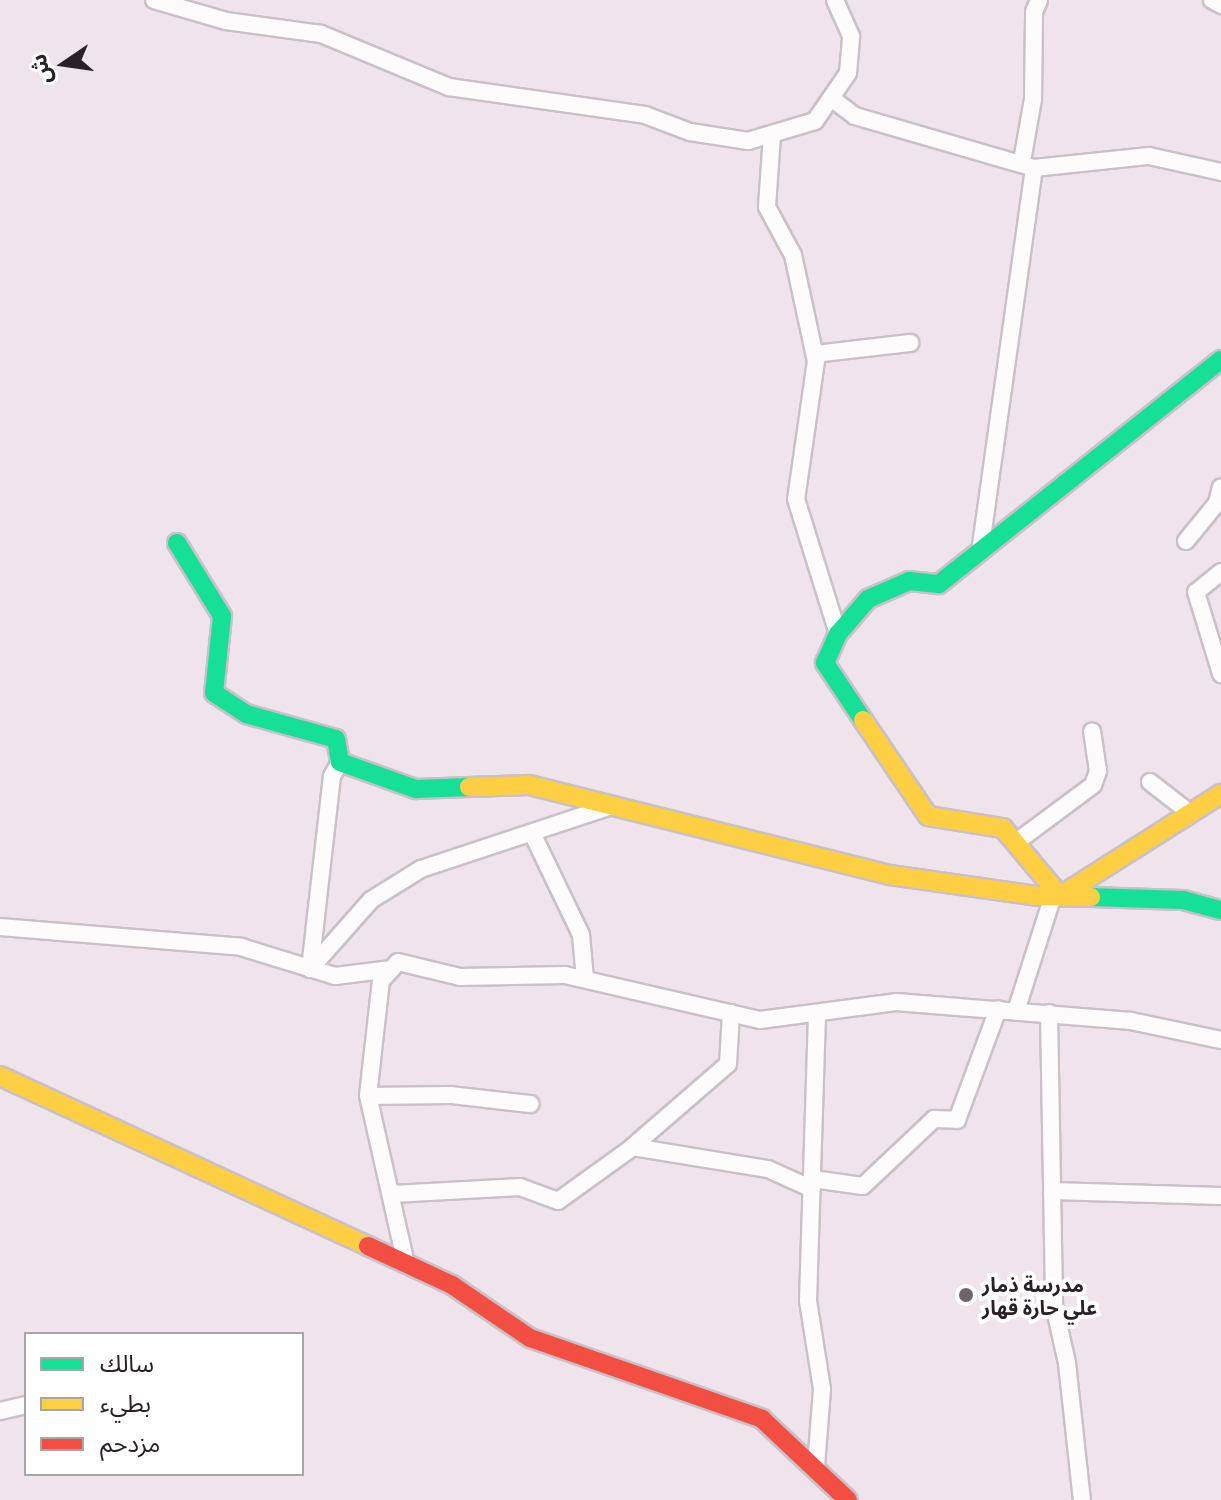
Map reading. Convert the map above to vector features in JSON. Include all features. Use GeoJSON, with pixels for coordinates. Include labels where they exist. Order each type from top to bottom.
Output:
{"type":"FeatureCollection","features":[{"type":"Feature","properties":{"kind":"street"},"geometry":{"type":"LineString","coordinates":[[154,0],[226,21],[321,34],[449,87],[645,115],[690,132],[748,141],[815,121],[848,73],[851,36],[835,0]]}},
{"type":"Feature","properties":{"kind":"street"},"geometry":{"type":"LineString","coordinates":[[980,551],[1028,164],[1033,99],[1034,12],[1039,0]]}},
{"type":"Feature","properties":{"kind":"street"},"geometry":{"type":"LineString","coordinates":[[1212,0],[1221,5]]}},
{"type":"Feature","properties":{"kind":"street"},"geometry":{"type":"LineString","coordinates":[[831,98],[855,116],[1028,164],[1149,156],[1221,172]]}},
{"type":"Feature","properties":{"kind":"street"},"geometry":{"type":"LineString","coordinates":[[772,135],[767,207],[793,255],[815,354],[796,499],[838,634]]}},
{"type":"Feature","properties":{"kind":"street"},"geometry":{"type":"LineString","coordinates":[[815,354],[910,343]]}},
{"type":"Feature","properties":{"kind":"street"},"geometry":{"type":"LineString","coordinates":[[1056,896],[1003,828],[928,816],[825,663],[838,634],[868,599],[909,581],[939,584],[1221,360]]}},
{"type":"Feature","properties":{"kind":"street"},"geometry":{"type":"LineString","coordinates":[[1186,541],[1217,503],[1221,487]]}},
{"type":"Feature","properties":{"kind":"street"},"geometry":{"type":"LineString","coordinates":[[177,543],[222,616],[214,693],[246,714],[336,739],[340,762],[332,776],[310,969]]}},
{"type":"Feature","properties":{"kind":"street"},"geometry":{"type":"LineString","coordinates":[[1221,572],[1196,592],[1221,674]]}},
{"type":"Feature","properties":{"kind":"street"},"geometry":{"type":"LineString","coordinates":[[1015,843],[1093,785],[1098,771],[1092,731]]}},
{"type":"Feature","properties":{"kind":"street"},"geometry":{"type":"LineString","coordinates":[[340,762],[416,789],[529,785],[617,804],[890,875],[1056,896],[1183,900],[1221,910]]}},
{"type":"Feature","properties":{"kind":"street"},"geometry":{"type":"LineString","coordinates":[[1150,782],[1190,813]]}},
{"type":"Feature","properties":{"kind":"street"},"geometry":{"type":"LineString","coordinates":[[1016,1011],[1056,896],[1221,794]]}},
{"type":"Feature","properties":{"kind":"street"},"geometry":{"type":"LineString","coordinates":[[310,969],[371,900],[421,869],[617,804]]}},
{"type":"Feature","properties":{"kind":"street"},"geometry":{"type":"LineString","coordinates":[[532,833],[581,935],[585,979]]}},
{"type":"Feature","properties":{"kind":"street"},"geometry":{"type":"LineString","coordinates":[[0,927],[241,947],[335,976],[392,969]]}},
{"type":"Feature","properties":{"kind":"street"},"geometry":{"type":"LineString","coordinates":[[406,1264],[393,1194],[368,1096],[381,981],[398,962],[460,977],[565,975],[760,1020],[896,1002],[1131,1021],[1221,1040]]}},
{"type":"Feature","properties":{"kind":"street"},"geometry":{"type":"LineString","coordinates":[[631,1148],[768,1169],[812,1184],[863,1186],[934,1119],[957,1120],[998,1009]]}},
{"type":"Feature","properties":{"kind":"street"},"geometry":{"type":"LineString","coordinates":[[393,1194],[520,1187],[558,1201],[631,1148],[728,1064],[731,1013]]}},
{"type":"Feature","properties":{"kind":"street"},"geometry":{"type":"LineString","coordinates":[[816,1466],[822,1389],[808,1301],[817,1013]]}},
{"type":"Feature","properties":{"kind":"street"},"geometry":{"type":"LineString","coordinates":[[1049,1013],[1054,1305],[1067,1363],[1082,1500]]}},
{"type":"Feature","properties":{"kind":"street"},"geometry":{"type":"LineString","coordinates":[[0,1076],[452,1285],[530,1338],[762,1419],[816,1466],[848,1500]]}},
{"type":"Feature","properties":{"kind":"street"},"geometry":{"type":"LineString","coordinates":[[368,1096],[451,1095],[530,1104]]}},
{"type":"Feature","properties":{"kind":"street"},"geometry":{"type":"LineString","coordinates":[[1052,1191],[1221,1196]]}},
{"type":"Feature","properties":{"kind":"street"},"geometry":{"type":"LineString","coordinates":[[0,1411],[24,1405]]}},
{"type":"Feature","properties":{"kind":"traffic: fast"},"geometry":{"type":"LineString","coordinates":[[863,720],[825,663],[838,634],[868,599],[909,581],[939,584],[1221,360]]}},
{"type":"Feature","properties":{"kind":"traffic: fast"},"geometry":{"type":"LineString","coordinates":[[177,543],[222,616],[214,693],[246,714],[336,739],[340,762],[416,789],[469,787]]}},
{"type":"Feature","properties":{"kind":"traffic: fast"},"geometry":{"type":"LineString","coordinates":[[1091,897],[1183,900],[1221,910]]}},
{"type":"Feature","properties":{"kind":"traffic: slow"},"geometry":{"type":"LineString","coordinates":[[863,720],[928,816],[1003,828],[1060,896],[1221,794]]}},
{"type":"Feature","properties":{"kind":"traffic: slow"},"geometry":{"type":"LineString","coordinates":[[469,787],[529,785],[890,875],[1037,896],[1091,897]]}},
{"type":"Feature","properties":{"kind":"traffic: slow"},"geometry":{"type":"LineString","coordinates":[[0,1076],[368,1246]]}},
{"type":"Feature","properties":{"kind":"traffic: jam"},"geometry":{"type":"LineString","coordinates":[[368,1246],[452,1285],[530,1338],[762,1419],[848,1500]]}},
{"type":"Feature","properties":{"kind":"place","name":"مدرسة ذمار علي حارة قهار"},"geometry":{"type":"Point","coordinates":[966,1295]}}]}
